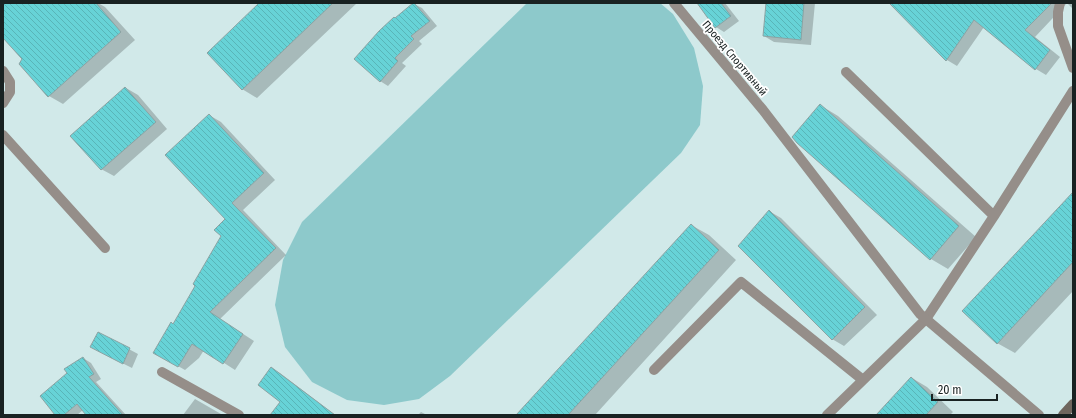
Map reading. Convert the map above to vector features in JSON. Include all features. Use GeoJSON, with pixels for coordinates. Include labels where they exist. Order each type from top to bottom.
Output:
{"type":"FeatureCollection","features":[{"type":"Feature","properties":{"kind":"main road"},"geometry":{"type":"LineString","coordinates":[[1063,415],[1073,404]]}},
{"type":"Feature","properties":{"kind":"street","name":"Проезд Спортивный"},"geometry":{"type":"LineString","coordinates":[[674,3],[763,110],[920,314],[1039,415]]}},
{"type":"Feature","properties":{"kind":"street"},"geometry":{"type":"LineString","coordinates":[[1060,3],[1058,12],[1058,26],[1073,68]]}},
{"type":"Feature","properties":{"kind":"street"},"geometry":{"type":"LineString","coordinates":[[3,71],[10,82],[10,92],[3,103]]}},
{"type":"Feature","properties":{"kind":"street"},"geometry":{"type":"LineString","coordinates":[[846,72],[994,216]]}},
{"type":"Feature","properties":{"kind":"street"},"geometry":{"type":"LineString","coordinates":[[827,415],[926,319],[994,216],[1073,91]]}},
{"type":"Feature","properties":{"kind":"street"},"geometry":{"type":"LineString","coordinates":[[5,139],[105,248]]}},
{"type":"Feature","properties":{"kind":"street"},"geometry":{"type":"LineString","coordinates":[[654,370],[741,282],[864,380]]}},
{"type":"Feature","properties":{"kind":"street"},"geometry":{"type":"LineString","coordinates":[[162,372],[238,415]]}},
{"type":"Feature","properties":{"kind":"shaded area"},"geometry":{"type":"Polygon","coordinates":[[[527,3],[660,3],[673,14],[694,48],[703,86],[700,125],[681,153],[450,376],[419,399],[384,405],[347,400],[312,382],[285,347],[275,305],[283,260],[302,222],[527,3]]]}},
{"type":"Feature","properties":{"kind":"building"},"geometry":{"type":"Polygon","coordinates":[[[3,3],[96,3],[121,32],[48,97],[19,64],[22,59],[3,38],[3,3]]]}},
{"type":"Feature","properties":{"kind":"building"},"geometry":{"type":"Polygon","coordinates":[[[259,3],[333,3],[242,90],[207,53],[259,3]]]}},
{"type":"Feature","properties":{"kind":"building"},"geometry":{"type":"Polygon","coordinates":[[[413,3],[430,21],[411,36],[414,39],[395,58],[398,61],[380,82],[354,59],[379,31],[394,17],[395,18],[413,3]]]}},
{"type":"Feature","properties":{"kind":"building"},"geometry":{"type":"Polygon","coordinates":[[[697,3],[721,3],[731,16],[715,28],[697,3]]]}},
{"type":"Feature","properties":{"kind":"building"},"geometry":{"type":"Polygon","coordinates":[[[766,3],[804,3],[801,40],[763,36],[766,3]]]}},
{"type":"Feature","properties":{"kind":"building"},"geometry":{"type":"Polygon","coordinates":[[[889,3],[1052,3],[1025,30],[1050,50],[1035,70],[974,20],[946,61],[889,3]]]}},
{"type":"Feature","properties":{"kind":"building"},"geometry":{"type":"Polygon","coordinates":[[[125,87],[156,122],[101,170],[70,136],[125,87]]]}},
{"type":"Feature","properties":{"kind":"building"},"geometry":{"type":"Polygon","coordinates":[[[820,104],[959,226],[930,260],[792,137],[820,104]]]}},
{"type":"Feature","properties":{"kind":"building"},"geometry":{"type":"Polygon","coordinates":[[[209,114],[264,173],[232,203],[276,248],[210,312],[243,334],[223,364],[192,344],[178,367],[153,353],[171,322],[173,324],[195,286],[193,284],[221,236],[214,230],[225,219],[165,155],[209,114]]]}},
{"type":"Feature","properties":{"kind":"building"},"geometry":{"type":"Polygon","coordinates":[[[1073,192],[1073,262],[997,344],[962,311],[1073,192]]]}},
{"type":"Feature","properties":{"kind":"building"},"geometry":{"type":"Polygon","coordinates":[[[769,210],[865,307],[832,340],[738,246],[769,210]]]}},
{"type":"Feature","properties":{"kind":"building"},"geometry":{"type":"Polygon","coordinates":[[[691,224],[719,250],[568,415],[516,415],[691,224]]]}},
{"type":"Feature","properties":{"kind":"building"},"geometry":{"type":"Polygon","coordinates":[[[98,332],[130,348],[123,364],[90,347],[98,332]]]}},
{"type":"Feature","properties":{"kind":"building"},"geometry":{"type":"Polygon","coordinates":[[[83,357],[94,374],[89,377],[123,415],[86,415],[77,404],[64,415],[55,415],[40,396],[67,373],[64,369],[83,357]]]}},
{"type":"Feature","properties":{"kind":"building"},"geometry":{"type":"Polygon","coordinates":[[[271,367],[335,415],[270,415],[280,402],[258,385],[271,367]]]}},
{"type":"Feature","properties":{"kind":"building"},"geometry":{"type":"Polygon","coordinates":[[[911,377],[938,402],[926,415],[876,415],[911,377]]]}}]}
